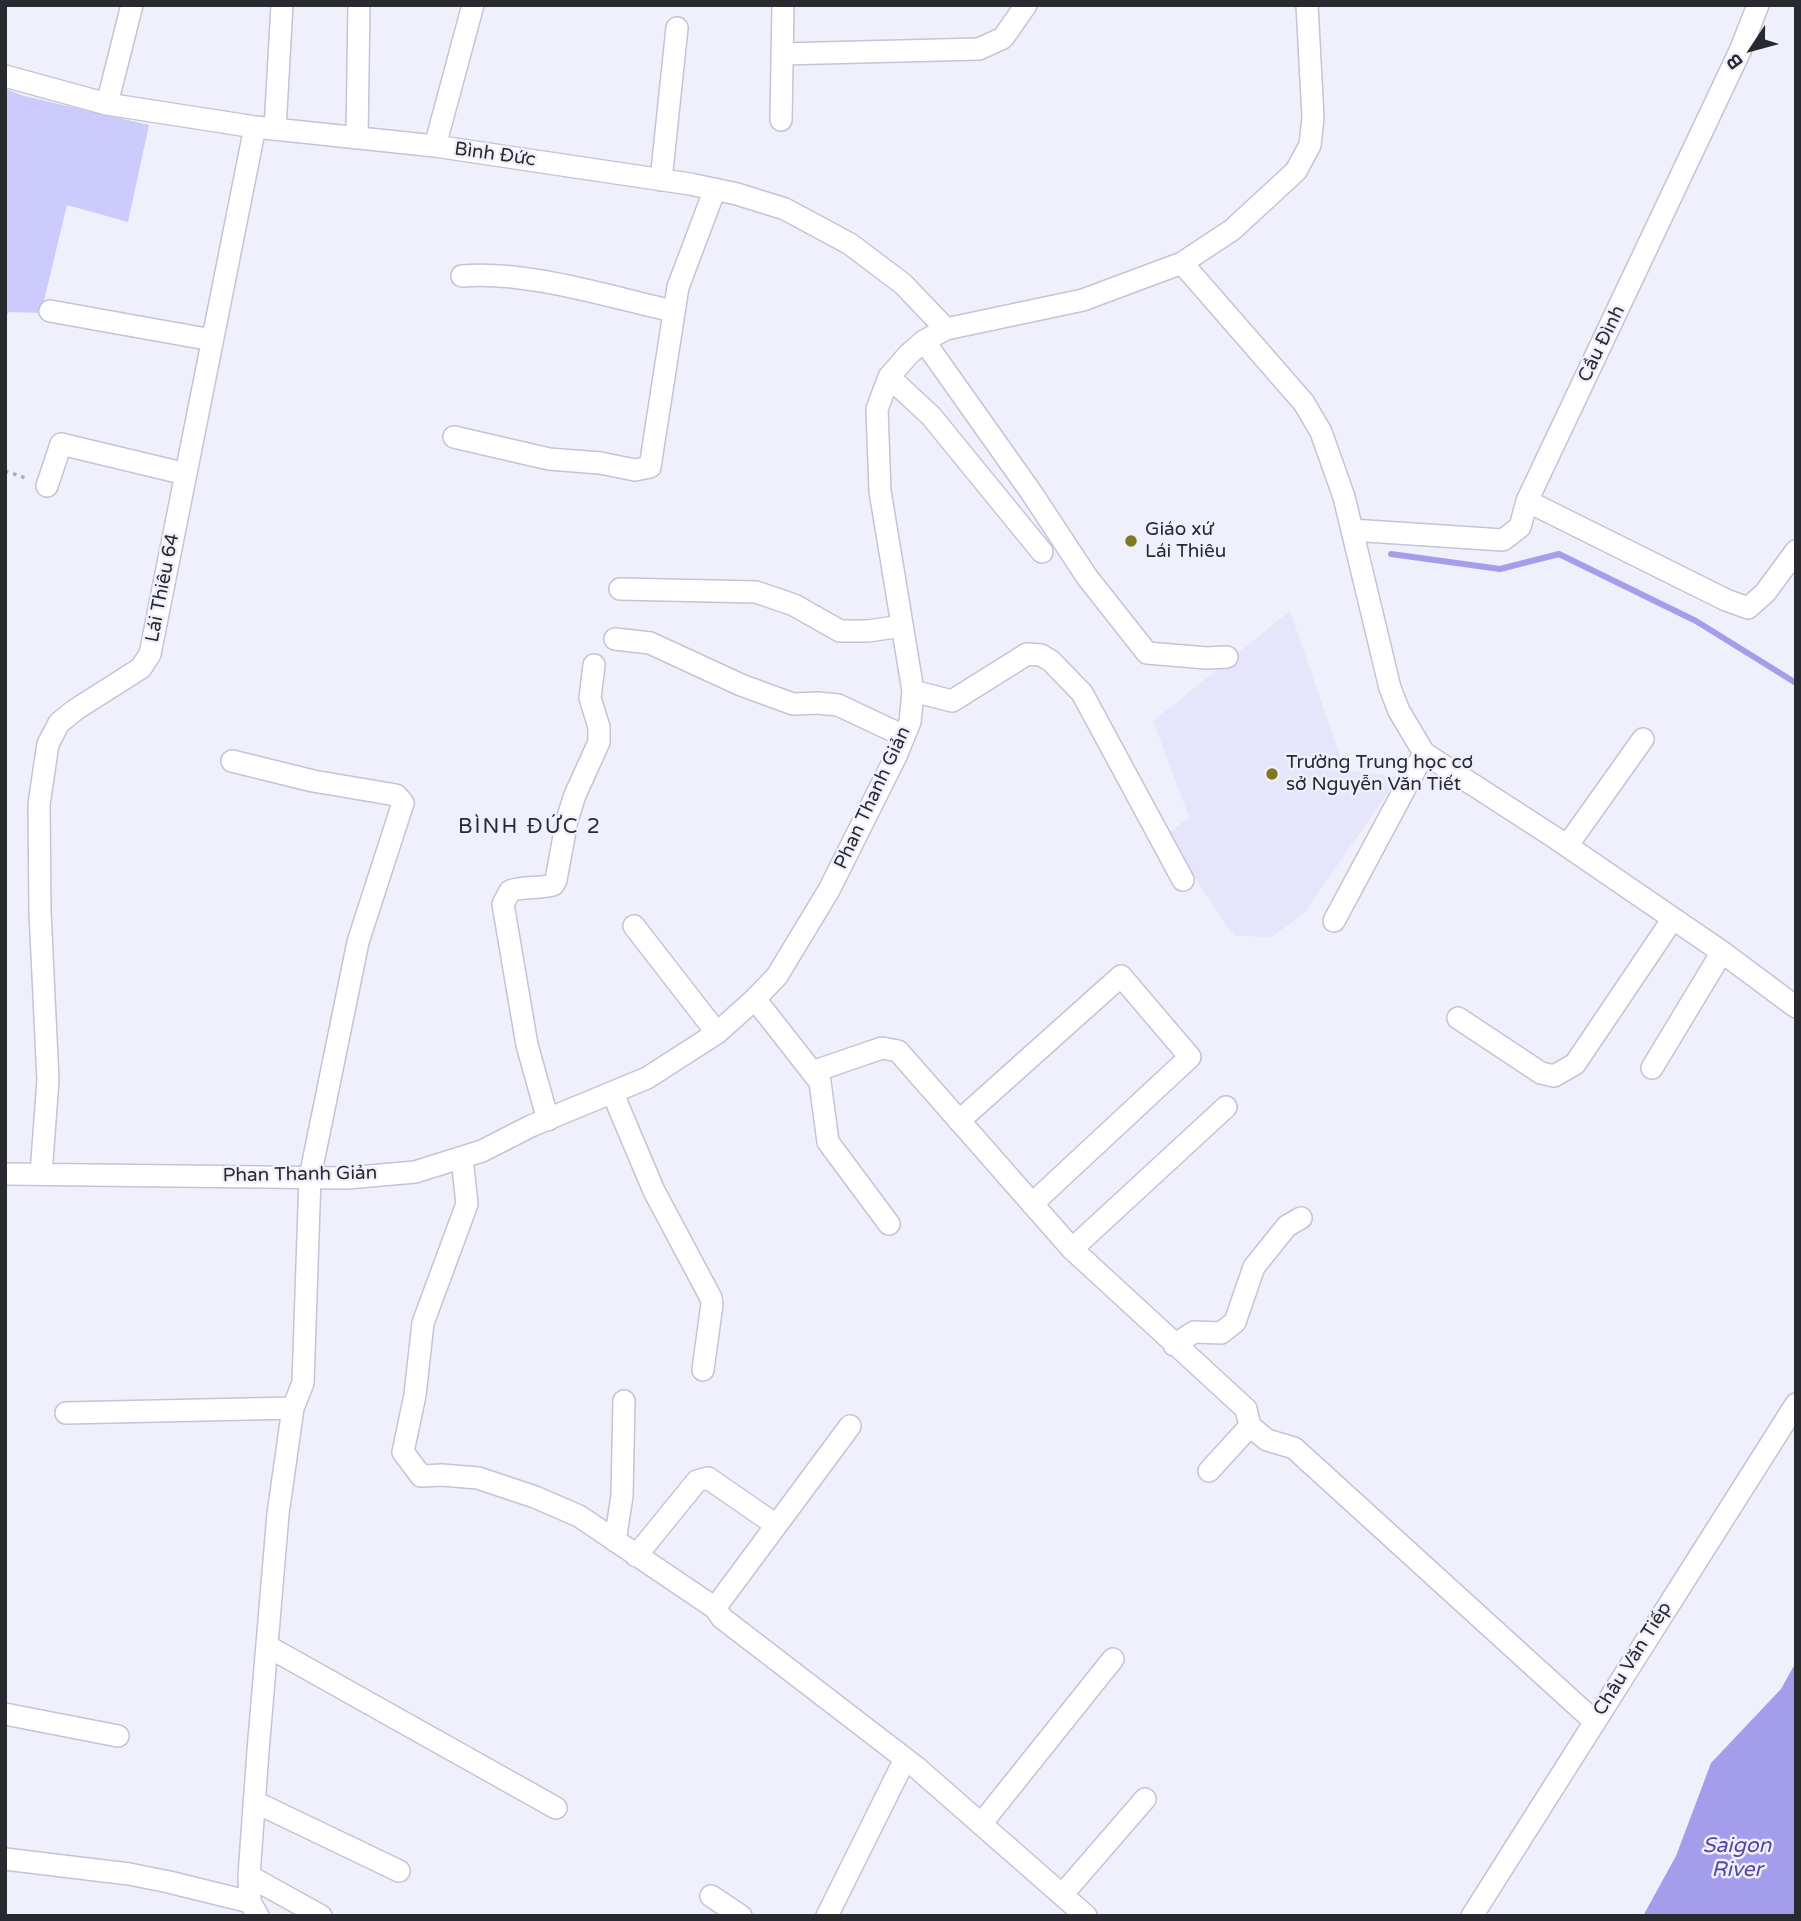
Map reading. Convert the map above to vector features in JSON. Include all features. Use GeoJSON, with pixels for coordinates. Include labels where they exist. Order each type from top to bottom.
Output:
{"type":"FeatureCollection","features":[{"type":"Feature","properties":{"kind":"street"},"geometry":{"type":"LineString","coordinates":[[107,104],[132,5]]}},
{"type":"Feature","properties":{"kind":"street","name":"Lái Thiêu 64"},"geometry":{"type":"LineString","coordinates":[[41,1174],[48,1080],[40,912],[39,804],[48,744],[59,723],[75,709],[141,668],[150,654],[212,340],[265,128],[282,5]]}},
{"type":"Feature","properties":{"kind":"street"},"geometry":{"type":"LineString","coordinates":[[357,138],[359,5]]}},
{"type":"Feature","properties":{"kind":"street"},"geometry":{"type":"LineString","coordinates":[[435,146],[473,5]]}},
{"type":"Feature","properties":{"kind":"street"},"geometry":{"type":"LineString","coordinates":[[781,120],[783,5]]}},
{"type":"Feature","properties":{"kind":"street"},"geometry":{"type":"LineString","coordinates":[[782,54],[979,49],[1003,38],[1026,5]]}},
{"type":"Feature","properties":{"kind":"street","name":"Phan Thanh Giản"},"geometry":{"type":"LineString","coordinates":[[5,1174],[347,1178],[415,1172],[482,1151],[647,1078],[717,1033],[755,999],[777,976],[829,890],[896,756],[910,722],[913,691],[880,477],[877,409],[889,377],[924,341],[946,328],[1083,300],[1182,263],[1232,230],[1296,171],[1310,145],[1313,117],[1307,5]]}},
{"type":"Feature","properties":{"kind":"street","name":"Cầu Đình"},"geometry":{"type":"LineString","coordinates":[[1352,530],[1503,540],[1520,527],[1527,501],[1729,75],[1758,5]]}},
{"type":"Feature","properties":{"kind":"street"},"geometry":{"type":"LineString","coordinates":[[661,180],[677,28]]}},
{"type":"Feature","properties":{"kind":"street","name":"Bình Đức"},"geometry":{"type":"LineString","coordinates":[[5,76],[107,104],[265,128],[435,146],[715,189],[785,209],[850,244],[903,284],[946,328]]}},
{"type":"Feature","properties":{"kind":"street"},"geometry":{"type":"LineString","coordinates":[[454,437],[549,459],[600,463],[635,470],[650,467],[678,287],[715,189]]}},
{"type":"Feature","properties":{"kind":"street"},"geometry":{"type":"LineString","coordinates":[[1182,263],[1304,403],[1321,432],[1344,497],[1390,688],[1403,719],[1424,753],[1567,846],[1723,953],[1796,1007]]}},
{"type":"Feature","properties":{"kind":"street"},"geometry":{"type":"LineString","coordinates":[[462,276],[478,275],[549,283],[673,311]]}},
{"type":"Feature","properties":{"kind":"street"},"geometry":{"type":"LineString","coordinates":[[50,311],[212,340]]}},
{"type":"Feature","properties":{"kind":"street"},"geometry":{"type":"LineString","coordinates":[[924,341],[1031,492],[1087,577],[1147,653],[1227,657]]}},
{"type":"Feature","properties":{"kind":"street"},"geometry":{"type":"LineString","coordinates":[[889,377],[931,416],[1042,552]]}},
{"type":"Feature","properties":{"kind":"street"},"geometry":{"type":"LineString","coordinates":[[47,486],[61,444],[186,474]]}},
{"type":"Feature","properties":{"kind":"street"},"geometry":{"type":"LineString","coordinates":[[1527,501],[1726,600],[1748,608],[1765,593],[1796,551]]}},
{"type":"Feature","properties":{"kind":"street"},"geometry":{"type":"LineString","coordinates":[[621,589],[756,592],[794,605],[841,631],[868,631],[902,626]]}},
{"type":"Feature","properties":{"kind":"street"},"geometry":{"type":"LineString","coordinates":[[615,639],[650,643],[741,685],[793,704],[838,705],[904,736]]}},
{"type":"Feature","properties":{"kind":"street"},"geometry":{"type":"LineString","coordinates":[[913,691],[952,701],[1027,654],[1041,655],[1051,661],[1082,693],[1183,880]]}},
{"type":"Feature","properties":{"kind":"street"},"geometry":{"type":"LineString","coordinates":[[548,1120],[527,1045],[503,904],[510,891],[517,888],[547,887],[553,885],[556,880],[562,842],[575,795],[599,742],[599,727],[590,698],[594,665]]}},
{"type":"Feature","properties":{"kind":"street"},"geometry":{"type":"LineString","coordinates":[[1567,846],[1643,739]]}},
{"type":"Feature","properties":{"kind":"street"},"geometry":{"type":"LineString","coordinates":[[1334,921],[1424,753]]}},
{"type":"Feature","properties":{"kind":"street"},"geometry":{"type":"LineString","coordinates":[[5,1859],[130,1874],[169,1882],[254,1909],[249,1876],[278,1514],[293,1408],[303,1383],[310,1177],[358,942],[403,803],[396,795],[313,781],[232,761]]}},
{"type":"Feature","properties":{"kind":"street"},"geometry":{"type":"LineString","coordinates":[[1458,1018],[1541,1073],[1554,1076],[1575,1064],[1672,920]]}},
{"type":"Feature","properties":{"kind":"street"},"geometry":{"type":"LineString","coordinates":[[634,926],[717,1033]]}},
{"type":"Feature","properties":{"kind":"street"},"geometry":{"type":"LineString","coordinates":[[1652,1068],[1723,953]]}},
{"type":"Feature","properties":{"kind":"street"},"geometry":{"type":"LineString","coordinates":[[959,1121],[1121,976],[1191,1057],[1032,1204]]}},
{"type":"Feature","properties":{"kind":"street"},"geometry":{"type":"LineString","coordinates":[[755,999],[820,1082],[828,1142],[889,1224]]}},
{"type":"Feature","properties":{"kind":"street"},"geometry":{"type":"LineString","coordinates":[[812,1072],[882,1048],[898,1051],[1072,1249],[1245,1409],[1250,1426],[1267,1440],[1294,1448],[1594,1721]]}},
{"type":"Feature","properties":{"kind":"street"},"geometry":{"type":"LineString","coordinates":[[613,1094],[653,1191],[711,1298],[703,1370]]}},
{"type":"Feature","properties":{"kind":"street"},"geometry":{"type":"LineString","coordinates":[[1072,1249],[1226,1107]]}},
{"type":"Feature","properties":{"kind":"street"},"geometry":{"type":"LineString","coordinates":[[462,1157],[467,1204],[423,1322],[415,1395],[403,1452],[421,1476],[478,1478],[535,1497],[579,1516],[715,1608],[723,1618],[905,1759],[1086,1916]]}},
{"type":"Feature","properties":{"kind":"street"},"geometry":{"type":"LineString","coordinates":[[1174,1345],[1194,1332],[1221,1333],[1235,1322],[1254,1266],[1287,1226],[1301,1218]]}},
{"type":"Feature","properties":{"kind":"street"},"geometry":{"type":"LineString","coordinates":[[615,1541],[622,1496],[624,1401]]}},
{"type":"Feature","properties":{"kind":"street","name":"Châu Văn Tiếp"},"geometry":{"type":"LineString","coordinates":[[1472,1916],[1796,1404]]}},
{"type":"Feature","properties":{"kind":"street"},"geometry":{"type":"LineString","coordinates":[[66,1413],[293,1408]]}},
{"type":"Feature","properties":{"kind":"street"},"geometry":{"type":"LineString","coordinates":[[715,1608],[850,1426]]}},
{"type":"Feature","properties":{"kind":"street"},"geometry":{"type":"LineString","coordinates":[[1209,1471],[1250,1426]]}},
{"type":"Feature","properties":{"kind":"street"},"geometry":{"type":"LineString","coordinates":[[636,1556],[697,1481],[708,1478],[776,1525]]}},
{"type":"Feature","properties":{"kind":"street"},"geometry":{"type":"LineString","coordinates":[[267,1646],[556,1808]]}},
{"type":"Feature","properties":{"kind":"street"},"geometry":{"type":"LineString","coordinates":[[981,1824],[1113,1659]]}},
{"type":"Feature","properties":{"kind":"street"},"geometry":{"type":"LineString","coordinates":[[5,1714],[118,1736]]}},
{"type":"Feature","properties":{"kind":"street"},"geometry":{"type":"LineString","coordinates":[[827,1916],[905,1759]]}},
{"type":"Feature","properties":{"kind":"street"},"geometry":{"type":"LineString","coordinates":[[1062,1895],[1145,1799]]}},
{"type":"Feature","properties":{"kind":"street"},"geometry":{"type":"LineString","coordinates":[[254,1802],[399,1871]]}},
{"type":"Feature","properties":{"kind":"street"},"geometry":{"type":"LineString","coordinates":[[249,1876],[321,1916]]}},
{"type":"Feature","properties":{"kind":"street"},"geometry":{"type":"LineString","coordinates":[[711,1896],[741,1916]]}},
{"type":"Feature","properties":{"kind":"shaded area"},"geometry":{"type":"Polygon","coordinates":[[[5,89],[24,96],[149,125],[128,222],[67,205],[41,313],[9,312],[5,318],[5,89]]]}},
{"type":"Feature","properties":{"kind":"shaded area","name":"Trường Trung học cơ sở Nguyễn Văn Tiết"},"geometry":{"type":"Polygon","coordinates":[[[1290,611],[1345,770],[1399,777],[1304,913],[1272,937],[1236,936],[1227,927],[1167,835],[1189,817],[1153,721],[1290,611]]]}},
{"type":"Feature","properties":{"kind":"water","name":"Saigon River"},"geometry":{"type":"Polygon","coordinates":[[[1796,1662],[1796,1916],[1643,1916],[1676,1856],[1711,1763],[1781,1689],[1796,1662]]]}},
{"type":"Feature","properties":{"kind":"waterway"},"geometry":{"type":"LineString","coordinates":[[1391,554],[1500,569],[1559,554],[1696,621],[1796,683]]}},
{"type":"Feature","properties":{"kind":"place","name":"Giáo xứ Lái Thiêu"},"geometry":{"type":"Point","coordinates":[1131,541]}},
{"type":"Feature","properties":{"kind":"place","name":"Trường Trung học cơ sở Nguyễn Văn Tiết"},"geometry":{"type":"Point","coordinates":[1272,774]}},
{"type":"Feature","properties":{"kind":"district","name":"BÌNH ĐỨC 2"},"geometry":{"type":"Point","coordinates":[530,827]}}]}
